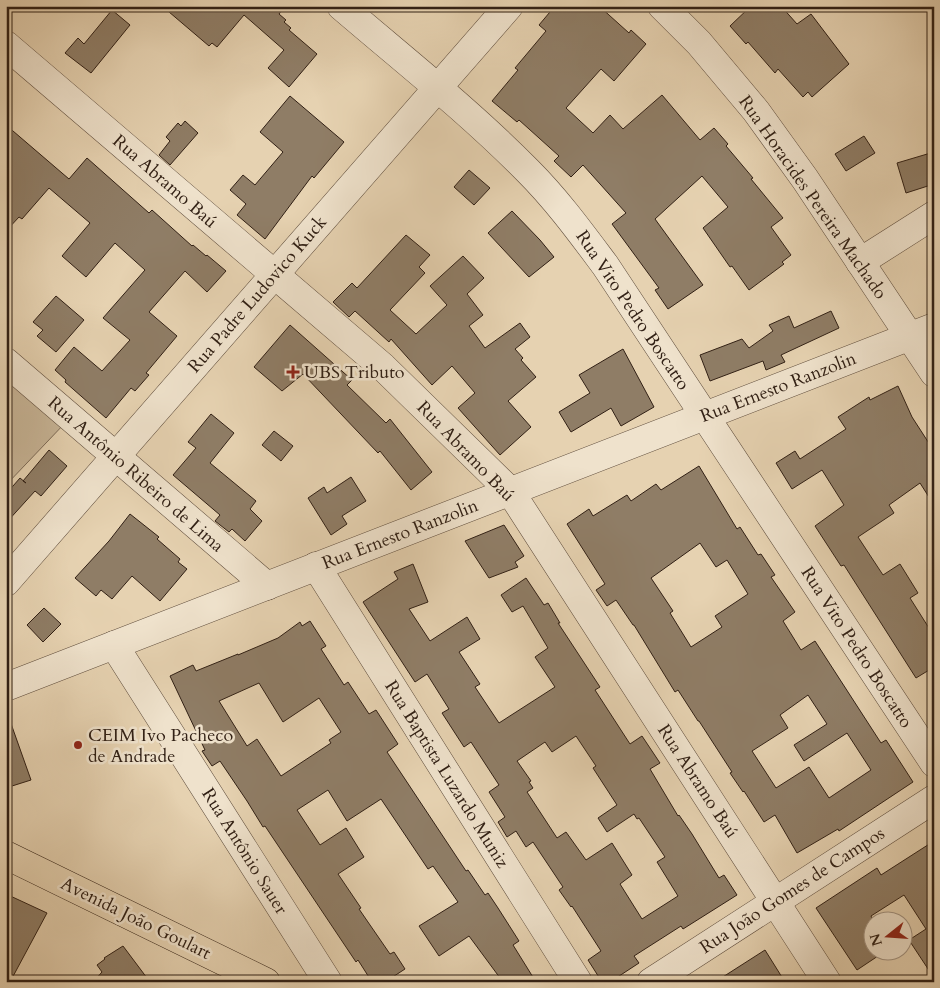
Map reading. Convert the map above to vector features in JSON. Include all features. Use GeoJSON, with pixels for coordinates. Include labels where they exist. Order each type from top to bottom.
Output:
{"type":"FeatureCollection","features":[{"type":"Feature","properties":{"kind":"main road","name":"Avenida João Goulart"},"geometry":{"type":"LineString","coordinates":[[6,855],[266,982]]}},
{"type":"Feature","properties":{"kind":"street","name":"Rua Vito Pedro Boscatto"},"geometry":{"type":"LineString","coordinates":[[340,6],[490,134],[530,172],[566,212],[605,265],[934,763]]}},
{"type":"Feature","properties":{"kind":"street","name":"Rua Padre Ludovico Kuck"},"geometry":{"type":"LineString","coordinates":[[6,582],[509,6]]}},
{"type":"Feature","properties":{"kind":"street","name":"Rua Horacides Pereira Machado"},"geometry":{"type":"LineString","coordinates":[[662,6],[699,43],[756,111],[805,178],[860,262],[922,331],[934,373]]}},
{"type":"Feature","properties":{"kind":"street","name":"Rua Abramo Baú"},"geometry":{"type":"LineString","coordinates":[[6,45],[383,367],[510,491],[827,982]]}},
{"type":"Feature","properties":{"kind":"street"},"geometry":{"type":"LineString","coordinates":[[860,262],[934,215]]}},
{"type":"Feature","properties":{"kind":"street","name":"Rua Ernesto Ranzolin"},"geometry":{"type":"LineString","coordinates":[[6,687],[922,331]]}},
{"type":"Feature","properties":{"kind":"street","name":"Rua Antônio Ribeiro de Lima"},"geometry":{"type":"LineString","coordinates":[[6,362],[267,586]]}},
{"type":"Feature","properties":{"kind":"street","name":"Rua Baptista Luzardo Muniz"},"geometry":{"type":"LineString","coordinates":[[316,566],[578,982]]}},
{"type":"Feature","properties":{"kind":"street","name":"Rua Antônio Sauer"},"geometry":{"type":"LineString","coordinates":[[114,645],[328,982]]}},
{"type":"Feature","properties":{"kind":"street","name":"Rua João Gomes de Campos"},"geometry":{"type":"LineString","coordinates":[[651,982],[934,799]]}},
{"type":"Feature","properties":{"kind":"shaded area"},"geometry":{"type":"Polygon","coordinates":[[[6,371],[66,422],[6,485],[6,371]]]}},
{"type":"Feature","properties":{"kind":"building"},"geometry":{"type":"Polygon","coordinates":[[[162,6],[285,6],[279,14],[291,28],[289,30],[317,54],[289,87],[268,68],[284,50],[244,15],[217,47],[212,43],[209,46],[162,6]]]}},
{"type":"Feature","properties":{"kind":"building"},"geometry":{"type":"Polygon","coordinates":[[[555,6],[599,6],[629,33],[631,30],[646,44],[614,81],[601,69],[566,108],[593,133],[610,115],[623,129],[662,95],[700,140],[714,128],[728,144],[726,146],[753,178],[751,179],[783,218],[771,227],[791,255],[782,262],[784,264],[749,290],[732,266],[730,267],[703,228],[728,207],[702,176],[655,219],[703,285],[668,309],[655,290],[659,288],[612,224],[626,213],[583,165],[571,177],[554,161],[559,156],[519,120],[517,122],[492,101],[518,70],[515,68],[546,31],[539,25],[555,6]]]}},
{"type":"Feature","properties":{"kind":"building"},"geometry":{"type":"Polygon","coordinates":[[[751,6],[781,6],[797,24],[811,14],[849,64],[812,97],[808,92],[803,97],[778,69],[775,73],[748,42],[746,44],[730,26],[751,6]]]}},
{"type":"Feature","properties":{"kind":"building"},"geometry":{"type":"Polygon","coordinates":[[[112,10],[130,25],[91,73],[65,53],[78,38],[84,44],[112,10]]]}},
{"type":"Feature","properties":{"kind":"building"},"geometry":{"type":"Polygon","coordinates":[[[290,96],[344,142],[314,178],[312,176],[265,239],[237,215],[246,204],[230,190],[243,175],[255,185],[283,152],[260,132],[290,96]]]}},
{"type":"Feature","properties":{"kind":"building"},"geometry":{"type":"Polygon","coordinates":[[[185,121],[198,133],[170,165],[159,155],[170,141],[166,137],[178,123],[181,126],[185,121]]]}},
{"type":"Feature","properties":{"kind":"building"},"geometry":{"type":"Polygon","coordinates":[[[6,125],[69,179],[87,158],[149,213],[152,210],[192,246],[207,255],[226,271],[207,292],[185,271],[149,312],[177,336],[146,373],[149,375],[135,391],[131,388],[106,418],[65,382],[66,380],[55,370],[74,347],[102,371],[130,340],[103,318],[145,270],[115,243],[86,277],[62,256],[90,223],[49,188],[22,219],[19,217],[6,231],[6,125]]]}},
{"type":"Feature","properties":{"kind":"building"},"geometry":{"type":"Polygon","coordinates":[[[864,136],[875,153],[846,171],[835,154],[864,136]]]}},
{"type":"Feature","properties":{"kind":"building"},"geometry":{"type":"Polygon","coordinates":[[[934,152],[934,184],[906,193],[897,163],[934,152]]]}},
{"type":"Feature","properties":{"kind":"building"},"geometry":{"type":"Polygon","coordinates":[[[469,170],[490,188],[474,205],[454,187],[469,170]]]}},
{"type":"Feature","properties":{"kind":"building"},"geometry":{"type":"Polygon","coordinates":[[[512,211],[554,257],[529,277],[488,233],[512,211]]]}},
{"type":"Feature","properties":{"kind":"building"},"geometry":{"type":"Polygon","coordinates":[[[406,235],[430,255],[419,267],[425,273],[390,310],[416,334],[447,305],[430,286],[463,256],[484,278],[467,294],[483,315],[469,326],[485,348],[520,323],[530,337],[515,349],[523,358],[521,360],[536,377],[508,401],[531,427],[500,455],[458,408],[475,393],[452,366],[432,385],[391,339],[389,342],[355,311],[349,317],[333,302],[352,283],[357,288],[406,235]]]}},
{"type":"Feature","properties":{"kind":"building"},"geometry":{"type":"Polygon","coordinates":[[[56,296],[84,320],[56,352],[37,336],[43,330],[33,322],[56,296]]]}},
{"type":"Feature","properties":{"kind":"building"},"geometry":{"type":"Polygon","coordinates":[[[831,311],[839,328],[781,355],[785,362],[766,370],[763,361],[710,381],[700,355],[742,339],[749,348],[773,331],[769,325],[789,316],[794,328],[831,311]]]}},
{"type":"Feature","properties":{"kind":"building"},"geometry":{"type":"Polygon","coordinates":[[[290,325],[352,380],[347,385],[386,423],[390,419],[432,472],[411,490],[380,451],[378,453],[303,374],[282,391],[254,367],[290,325]]]}},
{"type":"Feature","properties":{"kind":"building"},"geometry":{"type":"Polygon","coordinates":[[[623,349],[654,407],[621,426],[611,408],[571,432],[559,412],[590,393],[579,375],[623,349]]]}},
{"type":"Feature","properties":{"kind":"building"},"geometry":{"type":"Polygon","coordinates":[[[898,386],[912,417],[934,451],[934,505],[920,483],[889,505],[894,513],[858,537],[883,575],[900,564],[918,593],[910,598],[934,636],[934,667],[916,678],[844,565],[841,566],[815,526],[844,505],[822,470],[792,489],[776,463],[795,451],[800,459],[846,429],[838,417],[869,397],[870,400],[898,386]]]}},
{"type":"Feature","properties":{"kind":"building"},"geometry":{"type":"Polygon","coordinates":[[[211,414],[234,433],[210,463],[256,501],[250,509],[262,521],[245,541],[232,529],[229,532],[215,521],[220,515],[173,475],[196,448],[188,442],[211,414]]]}},
{"type":"Feature","properties":{"kind":"building"},"geometry":{"type":"Polygon","coordinates":[[[274,431],[293,446],[281,461],[262,445],[274,431]]]}},
{"type":"Feature","properties":{"kind":"building"},"geometry":{"type":"Polygon","coordinates":[[[49,450],[67,466],[41,496],[35,491],[6,523],[6,494],[20,478],[23,481],[49,450]]]}},
{"type":"Feature","properties":{"kind":"building"},"geometry":{"type":"Polygon","coordinates":[[[699,466],[737,529],[740,527],[758,555],[761,554],[775,575],[771,577],[795,612],[783,621],[801,650],[815,641],[881,743],[886,740],[913,782],[839,831],[838,829],[797,853],[775,815],[764,822],[730,773],[732,772],[678,690],[675,692],[634,625],[616,600],[607,606],[596,590],[605,584],[567,524],[589,509],[593,516],[627,495],[631,501],[656,484],[661,490],[699,466]],[[700,543],[651,578],[673,611],[670,613],[691,647],[722,627],[715,616],[748,594],[727,560],[716,567],[700,543]],[[808,695],[780,715],[788,728],[752,751],[776,788],[809,767],[829,798],[871,770],[847,733],[804,761],[794,745],[827,724],[808,695]]]}},
{"type":"Feature","properties":{"kind":"building"},"geometry":{"type":"Polygon","coordinates":[[[351,477],[366,501],[342,516],[347,524],[331,535],[308,498],[324,487],[327,493],[351,477]]]}},
{"type":"Feature","properties":{"kind":"building"},"geometry":{"type":"Polygon","coordinates":[[[130,514],[159,537],[157,539],[180,559],[178,562],[187,569],[160,601],[132,576],[112,599],[101,590],[96,596],[75,578],[109,541],[130,514]]]}},
{"type":"Feature","properties":{"kind":"building"},"geometry":{"type":"Polygon","coordinates":[[[504,525],[524,556],[515,562],[518,567],[489,578],[465,541],[504,525]]]}},
{"type":"Feature","properties":{"kind":"building"},"geometry":{"type":"Polygon","coordinates":[[[413,564],[428,602],[409,609],[430,641],[467,617],[480,639],[459,652],[480,684],[475,687],[499,723],[555,687],[535,657],[548,648],[523,606],[512,612],[501,595],[526,578],[544,605],[548,603],[560,623],[558,623],[600,687],[595,690],[630,744],[642,736],[660,763],[650,769],[719,878],[724,875],[737,895],[683,929],[681,926],[634,956],[639,963],[610,982],[602,982],[588,960],[601,951],[572,906],[559,890],[563,887],[533,842],[526,847],[516,831],[507,837],[498,822],[505,817],[489,792],[499,785],[471,742],[464,747],[442,713],[449,709],[427,674],[415,682],[363,602],[398,579],[394,572],[413,564]],[[576,736],[552,752],[545,742],[517,761],[531,781],[529,782],[533,788],[527,792],[557,838],[566,832],[586,860],[612,843],[632,875],[620,884],[642,919],[678,896],[657,862],[665,857],[639,818],[637,819],[634,814],[607,832],[598,818],[617,805],[593,768],[596,766],[576,736]]]}},
{"type":"Feature","properties":{"kind":"building"},"geometry":{"type":"Polygon","coordinates":[[[44,608],[61,624],[43,642],[27,625],[44,608]]]}},
{"type":"Feature","properties":{"kind":"building"},"geometry":{"type":"Polygon","coordinates":[[[310,621],[326,646],[321,649],[344,685],[348,682],[369,714],[376,710],[398,744],[387,752],[466,871],[468,870],[485,895],[488,893],[498,908],[519,941],[513,945],[536,982],[503,982],[469,936],[439,956],[419,926],[458,902],[433,866],[428,869],[381,799],[347,821],[328,790],[297,810],[320,845],[346,828],[364,857],[338,874],[390,954],[394,952],[405,969],[385,982],[372,982],[358,960],[356,962],[265,826],[263,827],[220,761],[212,766],[202,751],[205,750],[170,676],[193,665],[196,671],[278,638],[300,622],[302,626],[310,621]],[[259,683],[219,701],[247,746],[257,739],[281,776],[331,743],[329,740],[341,732],[319,698],[283,722],[259,683]]]}},
{"type":"Feature","properties":{"kind":"building"},"geometry":{"type":"Polygon","coordinates":[[[6,718],[9,718],[31,780],[12,786],[6,771],[6,718]]]}},
{"type":"Feature","properties":{"kind":"building"},"geometry":{"type":"Polygon","coordinates":[[[934,841],[934,978],[912,945],[912,938],[926,929],[904,895],[880,910],[862,910],[862,960],[872,960],[857,970],[816,908],[877,868],[881,875],[934,841]]]}},
{"type":"Feature","properties":{"kind":"building"},"geometry":{"type":"Polygon","coordinates":[[[6,894],[47,913],[10,982],[6,982],[6,894]]]}},
{"type":"Feature","properties":{"kind":"building"},"geometry":{"type":"Polygon","coordinates":[[[123,946],[150,982],[93,982],[102,972],[97,965],[104,958],[123,946]]]}},
{"type":"Feature","properties":{"kind":"building"},"geometry":{"type":"Polygon","coordinates":[[[765,950],[785,982],[715,982],[765,950]]]}},
{"type":"Feature","properties":{"kind":"place","name":"UBS Tributo"},"geometry":{"type":"Point","coordinates":[293,372]}},
{"type":"Feature","properties":{"kind":"place","name":"CEIM Ivo Pacheco de Andrade"},"geometry":{"type":"Point","coordinates":[78,745]}}]}
